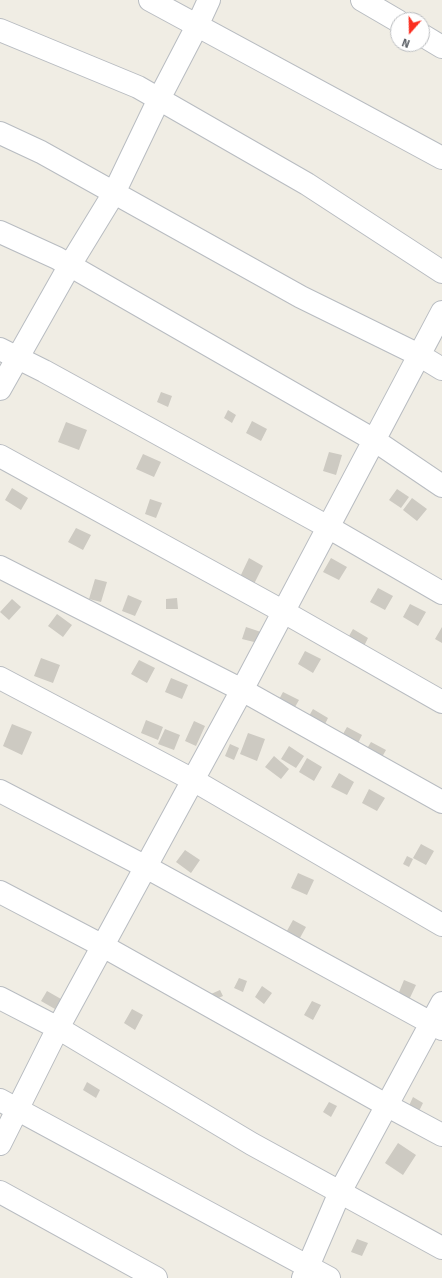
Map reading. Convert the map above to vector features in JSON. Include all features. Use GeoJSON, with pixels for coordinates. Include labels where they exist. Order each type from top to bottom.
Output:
{"type":"FeatureCollection","features":[{"type":"Feature","properties":{"kind":"street"},"geometry":{"type":"LineString","coordinates":[[150,0],[442,158]]}},
{"type":"Feature","properties":{"kind":"street"},"geometry":{"type":"LineString","coordinates":[[0,389],[9,353],[70,265],[114,193],[159,99],[197,26],[208,0]]}},
{"type":"Feature","properties":{"kind":"street"},"geometry":{"type":"LineString","coordinates":[[362,0],[390,16]]}},
{"type":"Feature","properties":{"kind":"street"},"geometry":{"type":"LineString","coordinates":[[0,30],[138,87],[307,184],[442,272]]}},
{"type":"Feature","properties":{"kind":"street"},"geometry":{"type":"LineString","coordinates":[[430,40],[442,47]]}},
{"type":"Feature","properties":{"kind":"street"},"geometry":{"type":"LineString","coordinates":[[0,133],[41,152],[301,297],[419,355],[442,369]]}},
{"type":"Feature","properties":{"kind":"street"},"geometry":{"type":"LineString","coordinates":[[0,232],[70,265],[374,440],[442,486]]}},
{"type":"Feature","properties":{"kind":"street"},"geometry":{"type":"LineString","coordinates":[[0,1144],[9,1104],[58,1028],[194,780],[442,312]]}},
{"type":"Feature","properties":{"kind":"street"},"geometry":{"type":"LineString","coordinates":[[9,353],[328,527],[442,593]]}},
{"type":"Feature","properties":{"kind":"street"},"geometry":{"type":"LineString","coordinates":[[0,456],[284,612],[442,702]]}},
{"type":"Feature","properties":{"kind":"street"},"geometry":{"type":"LineString","coordinates":[[0,567],[242,690],[442,802]]}},
{"type":"Feature","properties":{"kind":"street"},"geometry":{"type":"LineString","coordinates":[[0,678],[194,780],[442,925]]}},
{"type":"Feature","properties":{"kind":"street"},"geometry":{"type":"LineString","coordinates":[[0,791],[146,867],[436,1026]]}},
{"type":"Feature","properties":{"kind":"street"},"geometry":{"type":"LineString","coordinates":[[0,892],[103,946],[442,1135]]}},
{"type":"Feature","properties":{"kind":"street"},"geometry":{"type":"LineString","coordinates":[[0,998],[58,1028],[252,1144],[442,1248]]}},
{"type":"Feature","properties":{"kind":"street"},"geometry":{"type":"LineString","coordinates":[[305,1272],[340,1192],[386,1105],[436,1026],[442,1003]]}},
{"type":"Feature","properties":{"kind":"street"},"geometry":{"type":"LineString","coordinates":[[9,1104],[305,1272],[329,1278]]}},
{"type":"Feature","properties":{"kind":"street"},"geometry":{"type":"LineString","coordinates":[[0,1192],[156,1278]]}},
{"type":"Feature","properties":{"kind":"building"},"geometry":{"type":"Polygon","coordinates":[[[161,392],[172,396],[168,407],[157,402],[161,392]]]}},
{"type":"Feature","properties":{"kind":"building"},"geometry":{"type":"Polygon","coordinates":[[[228,410],[236,415],[232,423],[224,418],[228,410]]]}},
{"type":"Feature","properties":{"kind":"building"},"geometry":{"type":"Polygon","coordinates":[[[252,421],[267,429],[261,441],[246,433],[252,421]]]}},
{"type":"Feature","properties":{"kind":"building"},"geometry":{"type":"Polygon","coordinates":[[[66,422],[87,430],[79,450],[58,442],[66,422]]]}},
{"type":"Feature","properties":{"kind":"building"},"geometry":{"type":"Polygon","coordinates":[[[329,452],[342,455],[336,475],[323,471],[329,452]]]}},
{"type":"Feature","properties":{"kind":"building"},"geometry":{"type":"Polygon","coordinates":[[[143,454],[161,462],[154,477],[136,469],[143,454]]]}},
{"type":"Feature","properties":{"kind":"building"},"geometry":{"type":"Polygon","coordinates":[[[12,488],[28,498],[21,510],[5,500],[12,488]]]}},
{"type":"Feature","properties":{"kind":"building"},"geometry":{"type":"Polygon","coordinates":[[[397,489],[409,497],[401,508],[389,500],[397,489]]]}},
{"type":"Feature","properties":{"kind":"building"},"geometry":{"type":"Polygon","coordinates":[[[412,498],[427,509],[417,521],[403,510],[412,498]]]}},
{"type":"Feature","properties":{"kind":"building"},"geometry":{"type":"Polygon","coordinates":[[[150,499],[162,503],[156,518],[145,514],[150,499]]]}},
{"type":"Feature","properties":{"kind":"building"},"geometry":{"type":"Polygon","coordinates":[[[76,528],[91,535],[83,550],[68,542],[76,528]]]}},
{"type":"Feature","properties":{"kind":"building"},"geometry":{"type":"Polygon","coordinates":[[[249,558],[263,566],[253,586],[239,579],[249,558]]]}},
{"type":"Feature","properties":{"kind":"building"},"geometry":{"type":"Polygon","coordinates":[[[331,558],[347,567],[339,580],[323,572],[331,558]]]}},
{"type":"Feature","properties":{"kind":"building"},"geometry":{"type":"Polygon","coordinates":[[[95,579],[107,582],[101,602],[89,599],[95,579]]]}},
{"type":"Feature","properties":{"kind":"building"},"geometry":{"type":"Polygon","coordinates":[[[378,588],[393,596],[385,610],[370,602],[378,588]]]}},
{"type":"Feature","properties":{"kind":"building"},"geometry":{"type":"Polygon","coordinates":[[[128,595],[142,601],[135,616],[122,611],[128,595]]]}},
{"type":"Feature","properties":{"kind":"building"},"geometry":{"type":"Polygon","coordinates":[[[177,598],[178,609],[166,609],[166,599],[177,598]]]}},
{"type":"Feature","properties":{"kind":"building"},"geometry":{"type":"Polygon","coordinates":[[[12,599],[21,607],[9,620],[0,612],[12,599]]]}},
{"type":"Feature","properties":{"kind":"building"},"geometry":{"type":"Polygon","coordinates":[[[410,604],[426,612],[418,626],[403,617],[410,604]]]}},
{"type":"Feature","properties":{"kind":"building"},"geometry":{"type":"Polygon","coordinates":[[[57,614],[72,625],[63,637],[48,626],[57,614]]]}},
{"type":"Feature","properties":{"kind":"building"},"geometry":{"type":"Polygon","coordinates":[[[246,627],[261,632],[258,643],[242,639],[246,627]]]}},
{"type":"Feature","properties":{"kind":"building"},"geometry":{"type":"Polygon","coordinates":[[[442,627],[442,643],[435,639],[442,627]]]}},
{"type":"Feature","properties":{"kind":"building"},"geometry":{"type":"Polygon","coordinates":[[[353,629],[368,638],[361,652],[345,643],[353,629]]]}},
{"type":"Feature","properties":{"kind":"building"},"geometry":{"type":"Polygon","coordinates":[[[305,651],[321,659],[313,673],[298,664],[305,651]]]}},
{"type":"Feature","properties":{"kind":"building"},"geometry":{"type":"Polygon","coordinates":[[[41,658],[60,665],[53,683],[34,676],[41,658]]]}},
{"type":"Feature","properties":{"kind":"building"},"geometry":{"type":"Polygon","coordinates":[[[139,660],[155,668],[147,683],[131,674],[139,660]]]}},
{"type":"Feature","properties":{"kind":"building"},"geometry":{"type":"Polygon","coordinates":[[[171,678],[188,685],[182,699],[165,692],[171,678]]]}},
{"type":"Feature","properties":{"kind":"building"},"geometry":{"type":"Polygon","coordinates":[[[283,692],[299,700],[291,714],[276,705],[283,692]]]}},
{"type":"Feature","properties":{"kind":"building"},"geometry":{"type":"Polygon","coordinates":[[[313,709],[328,718],[321,732],[305,723],[313,709]]]}},
{"type":"Feature","properties":{"kind":"building"},"geometry":{"type":"Polygon","coordinates":[[[146,720],[163,727],[158,740],[141,733],[146,720]]]}},
{"type":"Feature","properties":{"kind":"building"},"geometry":{"type":"Polygon","coordinates":[[[194,721],[205,726],[196,746],[185,741],[194,721]]]}},
{"type":"Feature","properties":{"kind":"building"},"geometry":{"type":"Polygon","coordinates":[[[12,724],[32,732],[22,755],[3,746],[12,724]]]}},
{"type":"Feature","properties":{"kind":"building"},"geometry":{"type":"Polygon","coordinates":[[[347,727],[362,735],[355,749],[339,741],[347,727]]]}},
{"type":"Feature","properties":{"kind":"building"},"geometry":{"type":"Polygon","coordinates":[[[165,729],[180,735],[174,750],[158,744],[165,729]]]}},
{"type":"Feature","properties":{"kind":"building"},"geometry":{"type":"Polygon","coordinates":[[[248,733],[265,739],[257,761],[240,754],[248,733]]]}},
{"type":"Feature","properties":{"kind":"building"},"geometry":{"type":"Polygon","coordinates":[[[371,742],[386,750],[378,764],[363,755],[371,742]]]}},
{"type":"Feature","properties":{"kind":"building"},"geometry":{"type":"Polygon","coordinates":[[[230,744],[239,748],[234,760],[225,756],[230,744]]]}},
{"type":"Feature","properties":{"kind":"building"},"geometry":{"type":"Polygon","coordinates":[[[289,746],[304,756],[296,768],[281,759],[289,746]]]}},
{"type":"Feature","properties":{"kind":"building"},"geometry":{"type":"Polygon","coordinates":[[[274,756],[289,769],[281,779],[265,767],[274,756]]]}},
{"type":"Feature","properties":{"kind":"building"},"geometry":{"type":"Polygon","coordinates":[[[307,758],[322,767],[314,781],[299,772],[307,758]]]}},
{"type":"Feature","properties":{"kind":"building"},"geometry":{"type":"Polygon","coordinates":[[[339,773],[354,782],[347,795],[331,787],[339,773]]]}},
{"type":"Feature","properties":{"kind":"building"},"geometry":{"type":"Polygon","coordinates":[[[369,789],[385,798],[377,811],[362,803],[369,789]]]}},
{"type":"Feature","properties":{"kind":"building"},"geometry":{"type":"Polygon","coordinates":[[[421,844],[434,851],[426,865],[413,858],[421,844]]]}},
{"type":"Feature","properties":{"kind":"building"},"geometry":{"type":"Polygon","coordinates":[[[185,850],[200,860],[191,873],[176,862],[185,850]]]}},
{"type":"Feature","properties":{"kind":"building"},"geometry":{"type":"Polygon","coordinates":[[[407,856],[413,859],[409,867],[403,864],[407,856]]]}},
{"type":"Feature","properties":{"kind":"building"},"geometry":{"type":"Polygon","coordinates":[[[298,873],[314,880],[307,895],[291,888],[298,873]]]}},
{"type":"Feature","properties":{"kind":"building"},"geometry":{"type":"Polygon","coordinates":[[[293,920],[306,927],[296,945],[283,938],[293,920]]]}},
{"type":"Feature","properties":{"kind":"building"},"geometry":{"type":"Polygon","coordinates":[[[239,978],[247,981],[243,992],[234,988],[239,978]]]}},
{"type":"Feature","properties":{"kind":"building"},"geometry":{"type":"Polygon","coordinates":[[[404,980],[416,985],[408,1002],[397,997],[404,980]]]}},
{"type":"Feature","properties":{"kind":"building"},"geometry":{"type":"Polygon","coordinates":[[[262,986],[272,993],[264,1004],[255,997],[262,986]]]}},
{"type":"Feature","properties":{"kind":"building"},"geometry":{"type":"Polygon","coordinates":[[[220,990],[223,996],[214,1000],[211,994],[220,990]]]}},
{"type":"Feature","properties":{"kind":"building"},"geometry":{"type":"Polygon","coordinates":[[[47,991],[61,999],[55,1009],[41,1001],[47,991]]]}},
{"type":"Feature","properties":{"kind":"building"},"geometry":{"type":"Polygon","coordinates":[[[312,1001],[321,1005],[313,1020],[304,1015],[312,1001]]]}},
{"type":"Feature","properties":{"kind":"building"},"geometry":{"type":"Polygon","coordinates":[[[132,1009],[143,1015],[135,1030],[124,1023],[132,1009]]]}},
{"type":"Feature","properties":{"kind":"building"},"geometry":{"type":"Polygon","coordinates":[[[87,1082],[100,1090],[96,1098],[83,1090],[87,1082]]]}},
{"type":"Feature","properties":{"kind":"building"},"geometry":{"type":"Polygon","coordinates":[[[413,1097],[423,1103],[417,1115],[407,1110],[413,1097]]]}},
{"type":"Feature","properties":{"kind":"building"},"geometry":{"type":"Polygon","coordinates":[[[329,1102],[337,1106],[331,1117],[323,1112],[329,1102]]]}},
{"type":"Feature","properties":{"kind":"building"},"geometry":{"type":"Polygon","coordinates":[[[398,1143],[416,1155],[403,1175],[385,1163],[398,1143]]]}},
{"type":"Feature","properties":{"kind":"building"},"geometry":{"type":"Polygon","coordinates":[[[357,1239],[368,1243],[362,1256],[351,1252],[357,1239]]]}}]}
